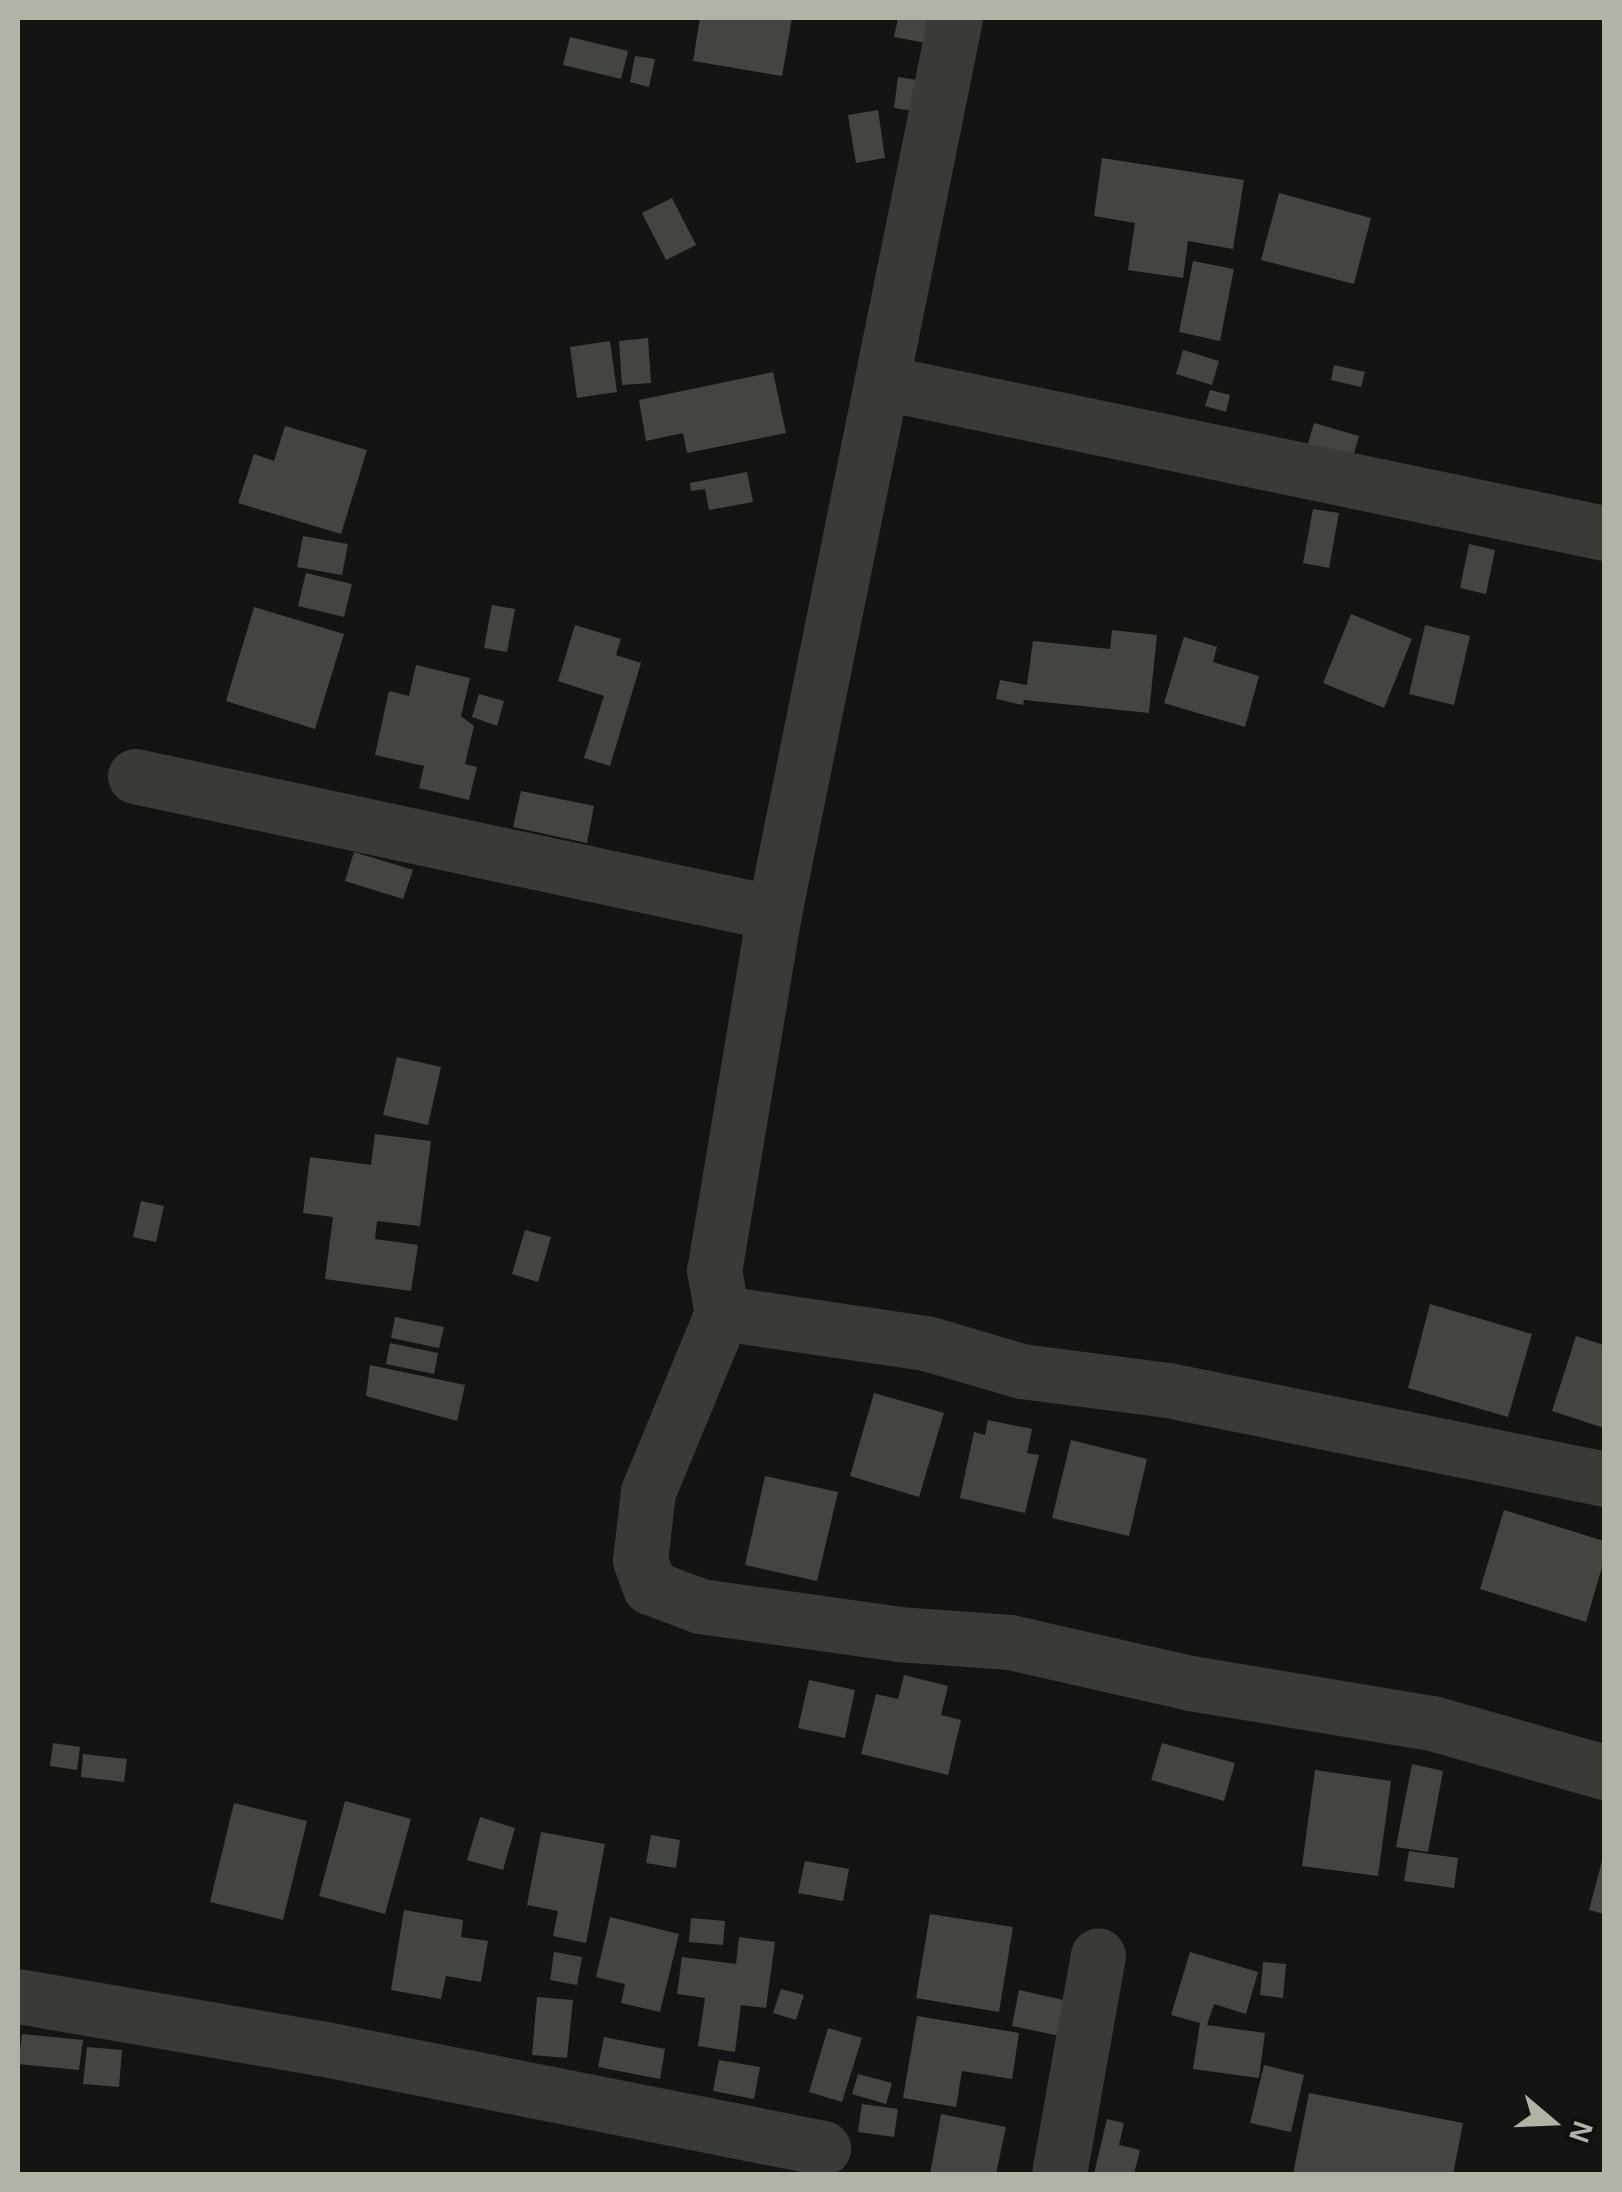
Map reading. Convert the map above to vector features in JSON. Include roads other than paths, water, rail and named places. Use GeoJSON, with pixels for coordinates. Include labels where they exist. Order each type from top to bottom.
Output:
{"type":"FeatureCollection","features":[{"type":"Feature","properties":{"kind":"street"},"geometry":{"type":"LineString","coordinates":[[955,18],[774,914],[714,1270],[722,1313],[648,1492],[640,1560],[650,1587],[700,1606],[898,1634],[1010,1642],[1190,1683],[1432,1723],[1604,1772]]}},
{"type":"Feature","properties":{"kind":"street"},"geometry":{"type":"LineString","coordinates":[[884,384],[1604,533]]}},
{"type":"Feature","properties":{"kind":"street"},"geometry":{"type":"LineString","coordinates":[[136,776],[774,914]]}},
{"type":"Feature","properties":{"kind":"street"},"geometry":{"type":"LineString","coordinates":[[722,1313],[926,1343],[1021,1371],[1168,1390],[1604,1479]]}},
{"type":"Feature","properties":{"kind":"street"},"geometry":{"type":"LineString","coordinates":[[1060,2174],[1098,1955]]}},
{"type":"Feature","properties":{"kind":"street"},"geometry":{"type":"LineString","coordinates":[[18,1996],[320,2048],[823,2148]]}}]}
